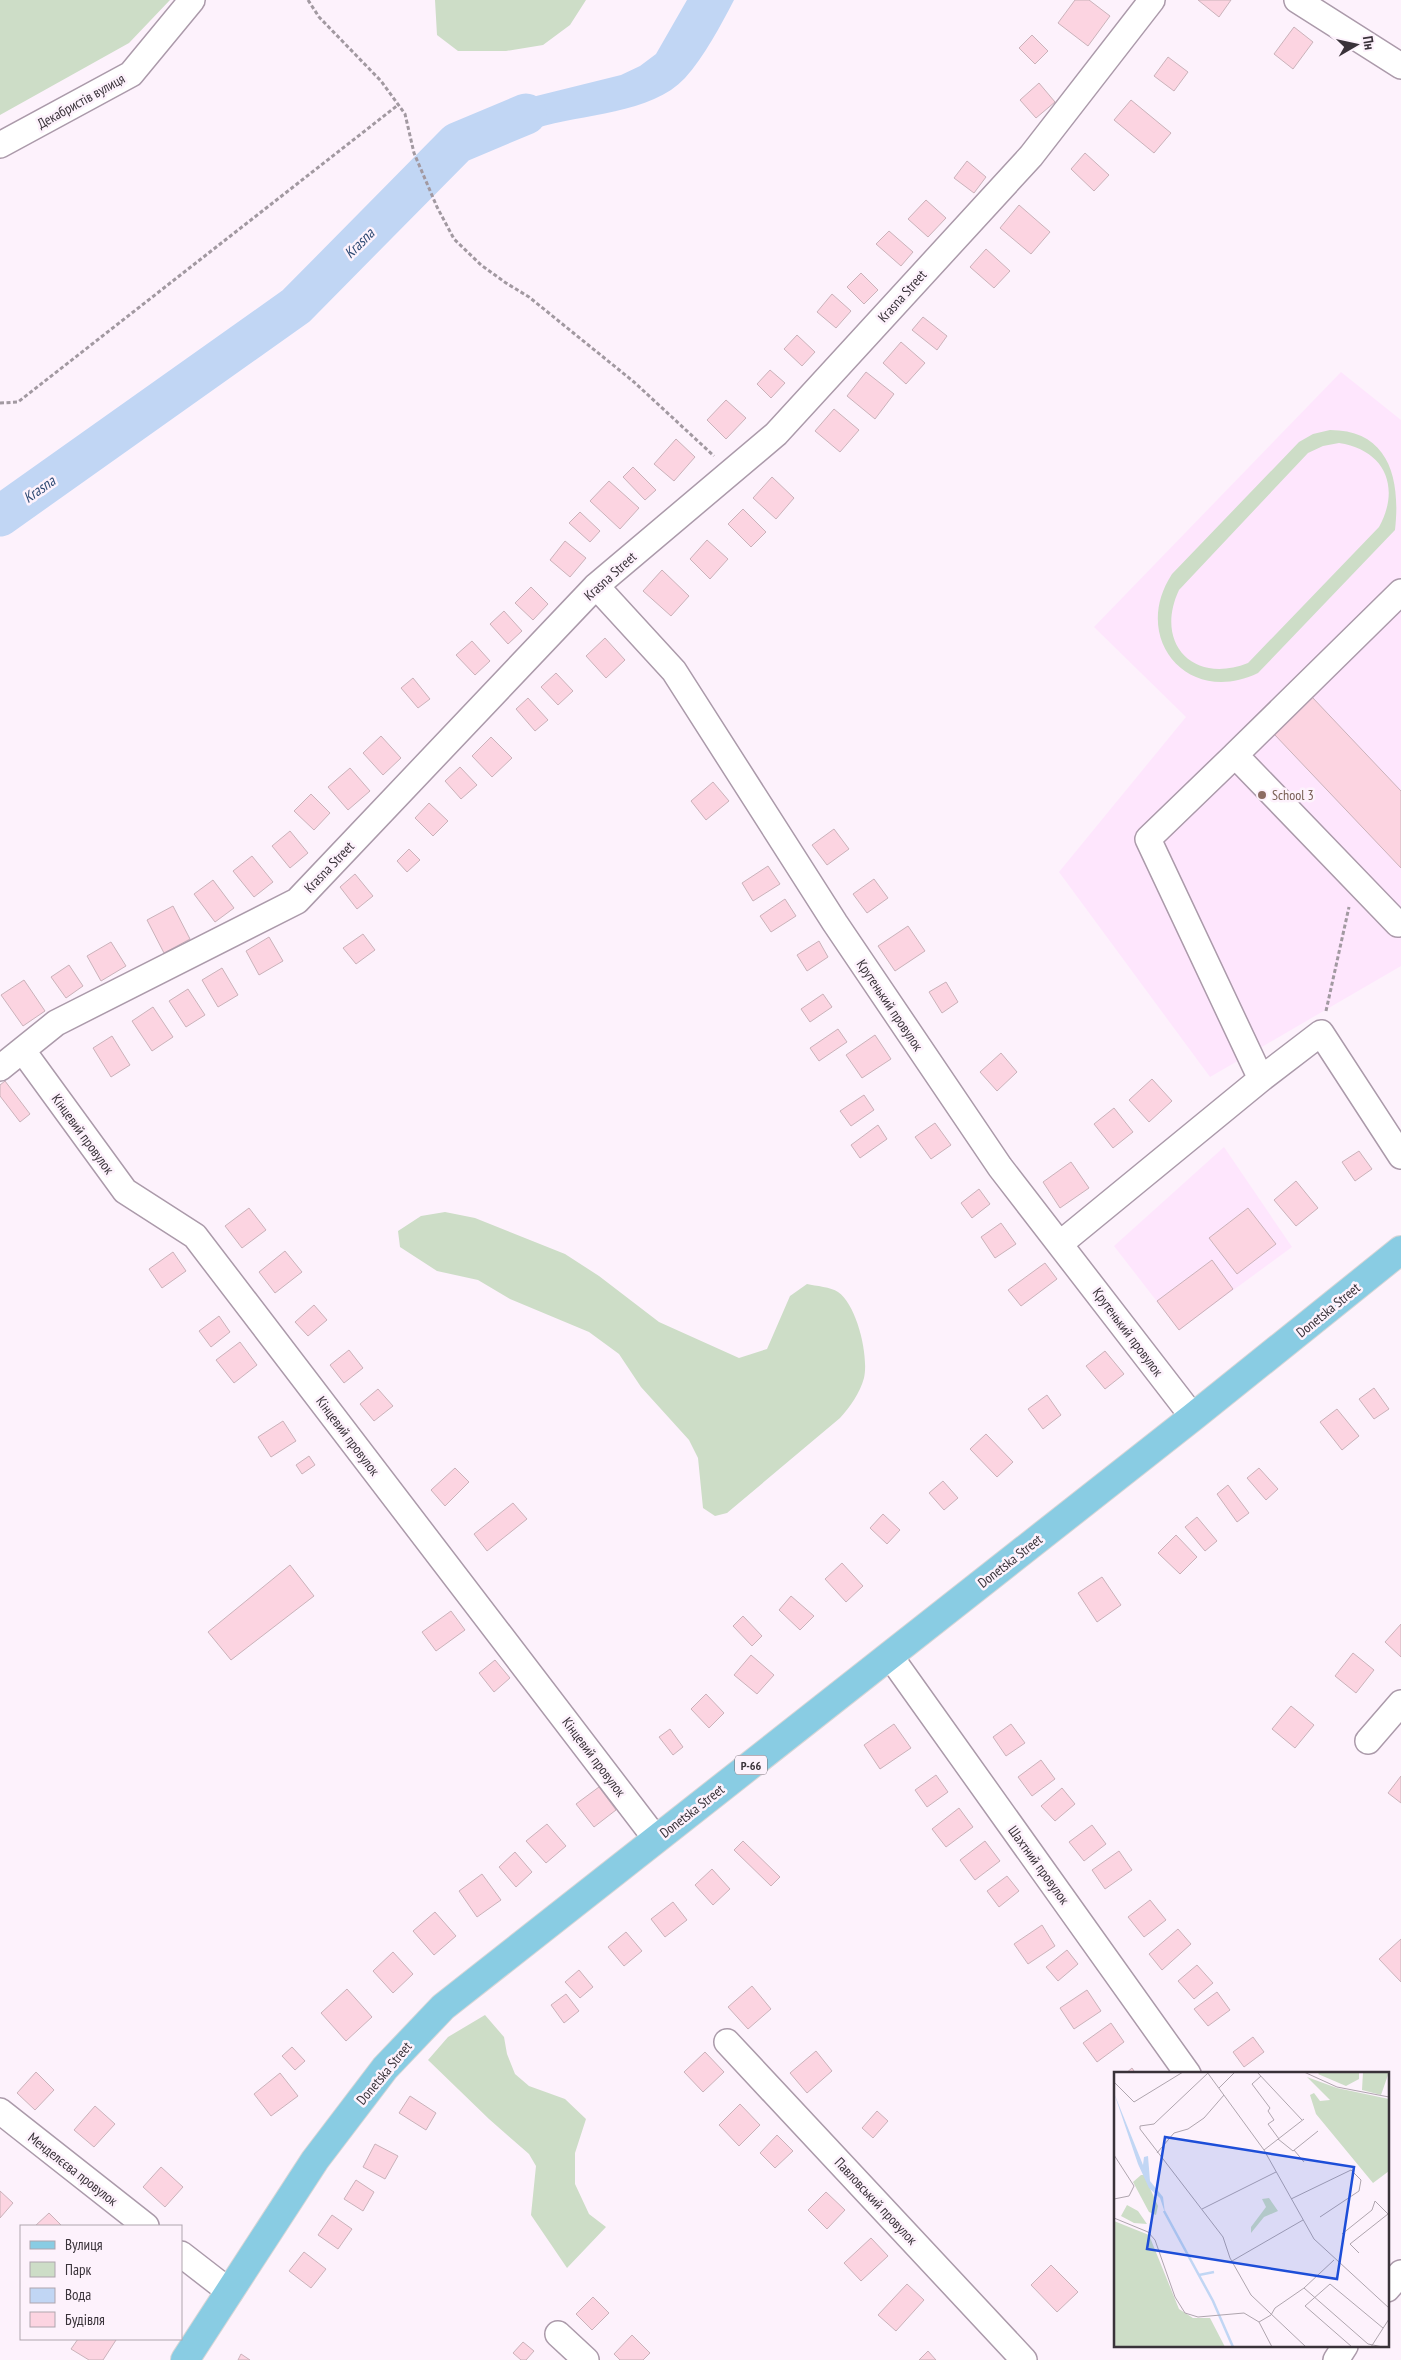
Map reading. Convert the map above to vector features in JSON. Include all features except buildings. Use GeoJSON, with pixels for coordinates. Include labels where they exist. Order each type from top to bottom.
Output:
{"type":"FeatureCollection","features":[{"type":"Feature","properties":{"kind":"main road","name":"Donetska Street"},"geometry":{"type":"LineString","coordinates":[[185,2360],[315,2160],[385,2068],[443,2007],[1193,1417],[1401,1250]]}},
{"type":"Feature","properties":{"kind":"street","name":"Декабристів вулиця"},"geometry":{"type":"LineString","coordinates":[[0,145],[131,74],[192,0]]}},
{"type":"Feature","properties":{"kind":"street","name":"Krasna Street"},"geometry":{"type":"LineString","coordinates":[[0,1068],[56,1023],[297,901],[596,586],[776,434],[1031,156],[1152,0]]}},
{"type":"Feature","properties":{"kind":"street"},"geometry":{"type":"LineString","coordinates":[[1296,0],[1401,66]]}},
{"type":"Feature","properties":{"kind":"street","name":"Крутенький провулок"},"geometry":{"type":"LineString","coordinates":[[596,586],[674,671],[834,923],[1000,1167],[1193,1417]]}},
{"type":"Feature","properties":{"kind":"street"},"geometry":{"type":"LineString","coordinates":[[1261,1079],[1148,839],[1401,592]]}},
{"type":"Feature","properties":{"kind":"street"},"geometry":{"type":"LineString","coordinates":[[1235,755],[1398,924]]}},
{"type":"Feature","properties":{"kind":"street"},"geometry":{"type":"LineString","coordinates":[[1060,1243],[1261,1079],[1321,1033],[1401,1156]]}},
{"type":"Feature","properties":{"kind":"street","name":"Кінцевий провулок"},"geometry":{"type":"LineString","coordinates":[[23,1051],[125,1191],[195,1236],[656,1839]]}},
{"type":"Feature","properties":{"kind":"street","name":"Шахтний провулок"},"geometry":{"type":"LineString","coordinates":[[890,1656],[1187,2072]]}},
{"type":"Feature","properties":{"kind":"street"},"geometry":{"type":"LineString","coordinates":[[1368,1741],[1401,1703]]}},
{"type":"Feature","properties":{"kind":"street","name":"Павловський провулок"},"geometry":{"type":"LineString","coordinates":[[727,2042],[1024,2360]]}},
{"type":"Feature","properties":{"kind":"street","name":"Менделєєва провулок"},"geometry":{"type":"LineString","coordinates":[[0,2111],[145,2225]]}},
{"type":"Feature","properties":{"kind":"street"},"geometry":{"type":"LineString","coordinates":[[182,2255],[230,2292]]}},
{"type":"Feature","properties":{"kind":"street"},"geometry":{"type":"LineString","coordinates":[[1388,2288],[1401,2273]]}},
{"type":"Feature","properties":{"kind":"street"},"geometry":{"type":"LineString","coordinates":[[558,2334],[586,2360]]}},
{"type":"Feature","properties":{"kind":"street"},"geometry":{"type":"LineString","coordinates":[[1336,2360],[1344,2348]]}},
{"type":"Feature","properties":{"kind":"path"},"geometry":{"type":"LineString","coordinates":[[308,0],[319,18],[381,81],[405,114],[414,153],[436,207],[454,239],[481,265],[506,284],[529,297],[634,382],[731,472]]}},
{"type":"Feature","properties":{"kind":"path"},"geometry":{"type":"LineString","coordinates":[[0,403],[18,402],[398,105]]}},
{"type":"Feature","properties":{"kind":"path"},"geometry":{"type":"LineString","coordinates":[[1321,1033],[1355,880]]}},
{"type":"Feature","properties":{"kind":"shaded area","name":"School 3"},"geometry":{"type":"Polygon","coordinates":[[[1341,372],[1401,420],[1401,966],[1210,1077],[1059,872],[1186,717],[1094,627],[1341,372]]]}},
{"type":"Feature","properties":{"kind":"shaded area"},"geometry":{"type":"Polygon","coordinates":[[[1224,1147],[1292,1247],[1179,1330],[1114,1246],[1224,1147]]]}},
{"type":"Feature","properties":{"kind":"green space"},"geometry":{"type":"Polygon","coordinates":[[[0,0],[170,0],[129,43],[0,115],[0,0]]]}},
{"type":"Feature","properties":{"kind":"green space"},"geometry":{"type":"Polygon","coordinates":[[[435,0],[586,0],[570,25],[543,45],[506,51],[458,51],[437,35],[435,0]]]}},
{"type":"Feature","properties":{"kind":"green space"},"geometry":{"type":"Polygon","coordinates":[[[1330,430],[1350,432],[1365,438],[1378,448],[1386,460],[1396,492],[1395,530],[1258,673],[1232,681],[1209,681],[1189,673],[1173,660],[1162,642],[1158,621],[1161,598],[1172,574],[1299,442],[1313,434],[1330,430]],[[1339,443],[1323,446],[1308,453],[1179,590],[1173,609],[1172,627],[1175,642],[1184,655],[1195,664],[1210,668],[1228,668],[1248,663],[1379,527],[1389,498],[1388,485],[1378,462],[1368,453],[1339,443]]]}},
{"type":"Feature","properties":{"kind":"green space"},"geometry":{"type":"Polygon","coordinates":[[[445,1212],[475,1218],[565,1254],[599,1276],[659,1322],[739,1358],[767,1349],[790,1296],[807,1284],[835,1290],[851,1308],[860,1332],[865,1357],[865,1369],[860,1389],[840,1418],[727,1513],[715,1516],[703,1508],[698,1458],[689,1440],[641,1387],[619,1354],[589,1332],[510,1299],[478,1280],[437,1271],[400,1247],[398,1231],[421,1216],[445,1212]]]}},
{"type":"Feature","properties":{"kind":"green space"},"geometry":{"type":"Polygon","coordinates":[[[485,2015],[504,2037],[507,2054],[515,2074],[529,2086],[565,2099],[586,2119],[575,2153],[575,2184],[589,2214],[606,2227],[567,2268],[531,2215],[536,2166],[529,2154],[489,2119],[428,2060],[448,2037],[485,2015]]]}},
{"type":"Feature","properties":{"kind":"water"},"geometry":{"type":"Polygon","coordinates":[[[687,0],[734,0],[699,60],[685,78],[671,90],[635,106],[555,123],[480,149],[466,122],[504,104],[621,75],[640,66],[656,54],[687,0]]]}},
{"type":"Feature","properties":{"kind":"waterway","name":"Krasna"},"geometry":{"type":"LineString","coordinates":[[0,516],[296,306],[457,143],[526,114]]}},
{"type":"Feature","properties":{"kind":"place","name":"School 3"},"geometry":{"type":"Point","coordinates":[1262,795]}}]}
